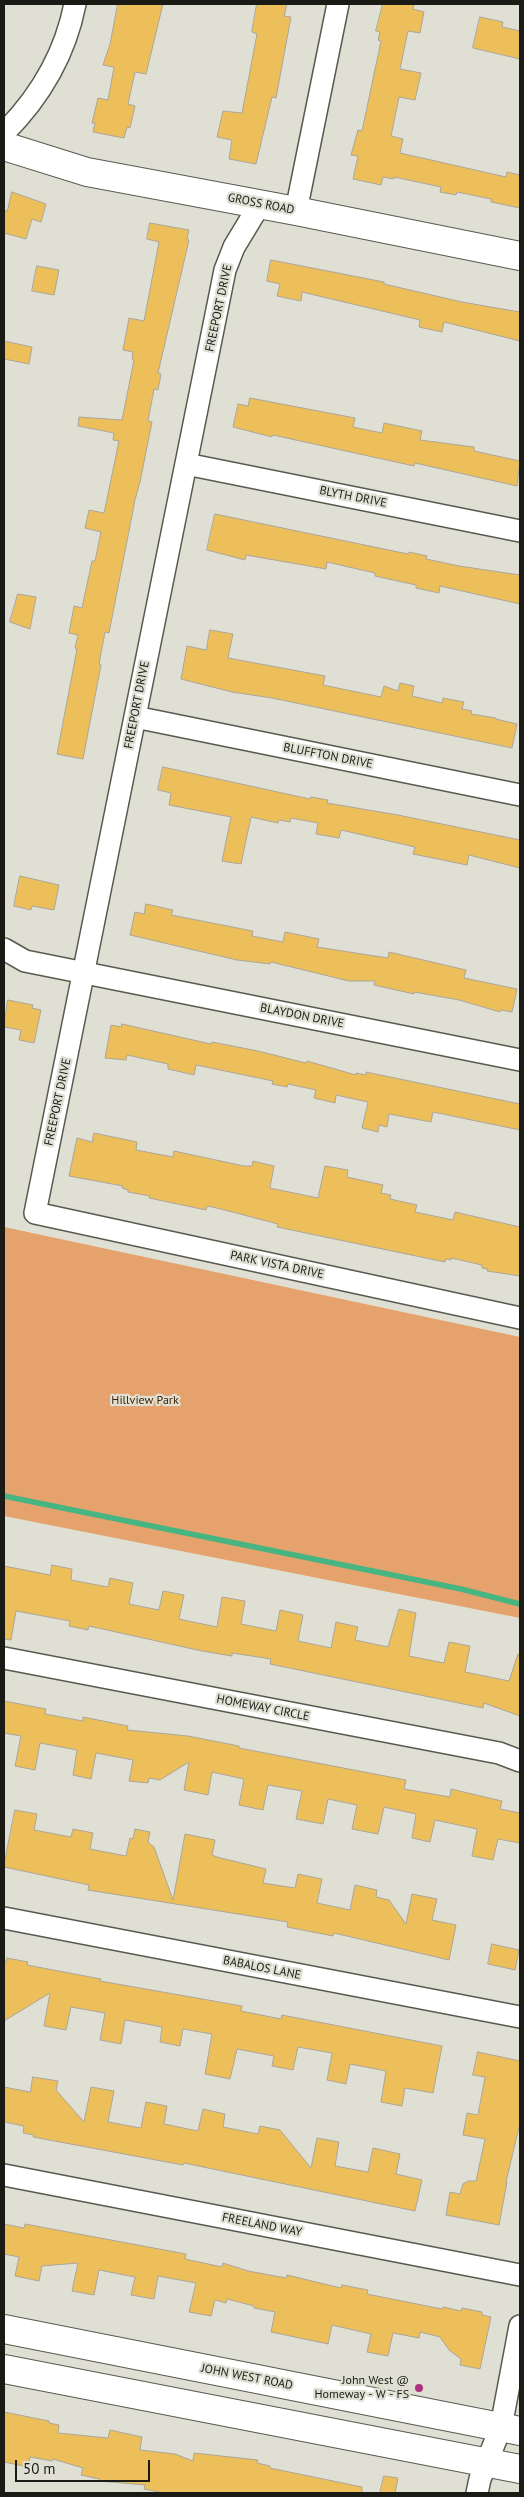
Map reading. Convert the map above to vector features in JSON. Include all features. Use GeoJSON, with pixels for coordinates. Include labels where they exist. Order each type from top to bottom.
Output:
{"type":"FeatureCollection","features":[{"type":"Feature","properties":{"kind":"main road","name":"GROSS ROAD"},"geometry":{"type":"LineString","coordinates":[[4,146],[87,172],[260,204],[520,256]]}},
{"type":"Feature","properties":{"kind":"main road","name":"JOHN WEST ROAD"},"geometry":{"type":"LineString","coordinates":[[4,2329],[511,2429]]}},
{"type":"Feature","properties":{"kind":"main road"},"geometry":{"type":"LineString","coordinates":[[4,2369],[520,2469]]}},
{"type":"Feature","properties":{"kind":"street"},"geometry":{"type":"LineString","coordinates":[[4,132],[25,111],[52,74],[75,4]]}},
{"type":"Feature","properties":{"kind":"street"},"geometry":{"type":"LineString","coordinates":[[296,211],[338,4]]}},
{"type":"Feature","properties":{"kind":"street","name":"FREEPORT DRIVE"},"geometry":{"type":"LineString","coordinates":[[35,1213],[225,270],[234,247],[260,204]]}},
{"type":"Feature","properties":{"kind":"street","name":"BLYTH DRIVE"},"geometry":{"type":"LineString","coordinates":[[186,464],[520,531]]}},
{"type":"Feature","properties":{"kind":"street","name":"BLUFFTON DRIVE"},"geometry":{"type":"LineString","coordinates":[[135,718],[520,795]]}},
{"type":"Feature","properties":{"kind":"street","name":"BLAYDON DRIVE"},"geometry":{"type":"LineString","coordinates":[[4,950],[25,960],[84,973],[520,1060]]}},
{"type":"Feature","properties":{"kind":"street","name":"PARK VISTA DRIVE"},"geometry":{"type":"LineString","coordinates":[[35,1213],[520,1318]]}},
{"type":"Feature","properties":{"kind":"street","name":"HOMEWAY CIRCLE"},"geometry":{"type":"LineString","coordinates":[[4,1658],[499,1753],[520,1761]]}},
{"type":"Feature","properties":{"kind":"street","name":"BABALOS LANE"},"geometry":{"type":"LineString","coordinates":[[4,1918],[520,2018]]}},
{"type":"Feature","properties":{"kind":"street","name":"FREELAND WAY"},"geometry":{"type":"LineString","coordinates":[[4,2175],[520,2275]]}},
{"type":"Feature","properties":{"kind":"street"},"geometry":{"type":"LineString","coordinates":[[477,2493],[486,2462],[511,2429],[520,2326]]}},
{"type":"Feature","properties":{"kind":"green space","name":"Hillview Park"},"geometry":{"type":"Polygon","coordinates":[[[4,1227],[520,1337],[520,1618],[4,1516],[4,1227]]]}},
{"type":"Feature","properties":{"kind":"building"},"geometry":{"type":"Polygon","coordinates":[[[118,4],[163,4],[146,74],[135,72],[128,104],[135,106],[130,128],[127,127],[124,138],[93,132],[95,123],[92,123],[98,98],[108,100],[114,67],[103,65],[110,44],[118,4]]]}},
{"type":"Feature","properties":{"kind":"building"},"geometry":{"type":"Polygon","coordinates":[[[257,4],[287,4],[284,16],[291,17],[276,98],[272,97],[256,164],[229,159],[232,140],[217,137],[223,111],[242,113],[257,34],[252,32],[257,4]]]}},
{"type":"Feature","properties":{"kind":"building"},"geometry":{"type":"Polygon","coordinates":[[[383,4],[414,4],[413,9],[424,12],[420,33],[408,31],[400,69],[421,73],[415,100],[399,97],[391,136],[403,139],[400,153],[506,177],[507,172],[520,175],[520,208],[491,202],[491,199],[457,192],[456,195],[440,192],[441,187],[394,177],[394,179],[383,177],[381,185],[353,179],[358,156],[351,155],[358,130],[362,131],[381,41],[378,40],[380,32],[376,31],[383,4]]]}},
{"type":"Feature","properties":{"kind":"building"},"geometry":{"type":"Polygon","coordinates":[[[480,17],[503,22],[502,27],[520,31],[520,59],[473,48],[480,17]]]}},
{"type":"Feature","properties":{"kind":"building"},"geometry":{"type":"Polygon","coordinates":[[[12,192],[46,204],[41,222],[32,219],[26,239],[4,233],[4,210],[7,211],[12,192]]]}},
{"type":"Feature","properties":{"kind":"building"},"geometry":{"type":"Polygon","coordinates":[[[150,223],[189,230],[187,239],[189,240],[158,373],[161,374],[158,390],[154,389],[148,421],[152,422],[109,633],[105,632],[99,664],[101,665],[83,759],[57,754],[77,649],[75,648],[78,635],[69,633],[74,606],[82,608],[92,561],[95,561],[101,532],[85,528],[89,510],[104,513],[119,441],[113,440],[114,433],[78,426],[79,417],[122,420],[134,360],[132,359],[133,352],[123,350],[129,318],[144,321],[159,242],[147,239],[150,223]]]}},
{"type":"Feature","properties":{"kind":"building"},"geometry":{"type":"Polygon","coordinates":[[[271,260],[384,282],[384,284],[462,302],[520,312],[520,341],[444,322],[442,332],[419,327],[420,320],[302,292],[301,301],[277,296],[280,284],[267,281],[271,260]]]}},
{"type":"Feature","properties":{"kind":"building"},"geometry":{"type":"Polygon","coordinates":[[[37,266],[59,270],[54,295],[32,291],[37,266]]]}},
{"type":"Feature","properties":{"kind":"building"},"geometry":{"type":"Polygon","coordinates":[[[4,341],[32,347],[29,364],[4,359],[4,341]]]}},
{"type":"Feature","properties":{"kind":"building"},"geometry":{"type":"Polygon","coordinates":[[[250,398],[355,418],[353,427],[382,433],[384,423],[422,431],[420,440],[474,447],[474,451],[520,461],[517,486],[415,463],[414,466],[273,435],[272,437],[233,427],[238,404],[248,406],[250,398]]]}},
{"type":"Feature","properties":{"kind":"building"},"geometry":{"type":"Polygon","coordinates":[[[215,514],[408,554],[409,552],[427,556],[426,559],[459,566],[520,575],[520,604],[440,586],[439,593],[416,588],[416,585],[375,576],[375,573],[327,562],[326,569],[246,555],[245,560],[207,550],[215,514]]]}},
{"type":"Feature","properties":{"kind":"building"},"geometry":{"type":"Polygon","coordinates":[[[18,594],[36,597],[30,629],[10,622],[18,594]]]}},
{"type":"Feature","properties":{"kind":"building"},"geometry":{"type":"Polygon","coordinates":[[[210,630],[233,634],[228,658],[325,676],[323,685],[381,697],[384,686],[398,691],[400,683],[414,686],[412,696],[442,703],[443,698],[464,702],[462,709],[472,711],[471,714],[517,724],[512,748],[272,698],[232,692],[181,679],[187,646],[206,650],[210,630]]]}},
{"type":"Feature","properties":{"kind":"building"},"geometry":{"type":"Polygon","coordinates":[[[163,767],[310,799],[311,797],[328,800],[327,803],[398,815],[520,840],[520,868],[469,855],[467,865],[413,854],[415,847],[341,830],[339,838],[316,834],[318,823],[291,818],[290,822],[279,820],[278,823],[251,817],[241,864],[222,861],[231,817],[169,805],[171,793],[158,790],[163,767]]]}},
{"type":"Feature","properties":{"kind":"building"},"geometry":{"type":"Polygon","coordinates":[[[20,876],[59,885],[54,910],[32,906],[31,910],[14,906],[20,876]]]}},
{"type":"Feature","properties":{"kind":"building"},"geometry":{"type":"Polygon","coordinates":[[[146,904],[173,910],[171,915],[253,931],[252,936],[283,942],[285,932],[319,939],[317,947],[388,958],[389,952],[466,970],[464,978],[517,989],[512,1012],[501,1010],[500,1012],[459,1000],[414,992],[414,994],[374,985],[375,981],[349,981],[271,962],[270,964],[237,960],[130,935],[135,912],[144,914],[146,904]]]}},
{"type":"Feature","properties":{"kind":"building"},"geometry":{"type":"Polygon","coordinates":[[[8,1000],[33,1005],[32,1008],[41,1010],[34,1043],[19,1040],[21,1030],[4,1027],[8,1000]]]}},
{"type":"Feature","properties":{"kind":"building"},"geometry":{"type":"Polygon","coordinates":[[[122,1024],[211,1044],[212,1042],[258,1051],[306,1063],[307,1061],[356,1075],[356,1073],[366,1075],[366,1072],[520,1104],[520,1130],[433,1112],[431,1122],[389,1114],[387,1127],[379,1125],[378,1132],[362,1128],[368,1102],[336,1095],[335,1103],[314,1098],[316,1090],[288,1084],[287,1087],[272,1084],[273,1081],[196,1065],[194,1075],[168,1069],[168,1064],[127,1055],[126,1060],[105,1058],[111,1025],[121,1027],[122,1024]]]}},
{"type":"Feature","properties":{"kind":"building"},"geometry":{"type":"Polygon","coordinates":[[[94,1133],[137,1142],[136,1150],[173,1157],[174,1151],[244,1166],[252,1166],[253,1161],[274,1166],[270,1188],[318,1198],[325,1166],[348,1170],[347,1177],[383,1185],[381,1193],[391,1195],[390,1199],[417,1205],[415,1212],[453,1220],[455,1212],[520,1227],[520,1276],[487,1271],[488,1269],[482,1268],[482,1265],[451,1258],[451,1260],[446,1259],[445,1262],[277,1227],[278,1224],[221,1209],[207,1206],[206,1210],[149,1198],[150,1196],[128,1192],[128,1190],[122,1188],[123,1186],[69,1176],[77,1138],[92,1142],[94,1133]]]}},
{"type":"Feature","properties":{"kind":"building"},"geometry":{"type":"Polygon","coordinates":[[[52,1565],[72,1569],[71,1580],[108,1587],[110,1578],[133,1583],[129,1604],[159,1610],[163,1591],[184,1595],[179,1619],[217,1627],[222,1597],[245,1601],[241,1624],[276,1631],[280,1610],[303,1615],[298,1641],[331,1648],[336,1622],[358,1627],[355,1640],[388,1647],[399,1609],[416,1613],[409,1656],[444,1663],[449,1642],[470,1646],[465,1672],[509,1681],[518,1654],[520,1655],[520,1716],[484,1703],[483,1708],[270,1664],[271,1659],[232,1653],[232,1656],[202,1651],[89,1626],[88,1630],[69,1626],[70,1621],[16,1611],[11,1640],[4,1639],[4,1566],[50,1575],[52,1565]]]}},
{"type":"Feature","properties":{"kind":"building"},"geometry":{"type":"Polygon","coordinates":[[[4,1701],[46,1709],[45,1714],[83,1721],[83,1717],[128,1726],[127,1730],[188,1736],[239,1746],[239,1748],[406,1780],[404,1789],[450,1797],[451,1789],[502,1801],[500,1809],[520,1813],[520,1843],[498,1839],[493,1860],[472,1856],[477,1829],[435,1820],[430,1842],[412,1838],[416,1814],[384,1807],[378,1834],[352,1829],[357,1805],[328,1799],[323,1824],[296,1819],[302,1791],[268,1785],[263,1810],[239,1805],[244,1779],[212,1772],[208,1795],[184,1790],[189,1762],[160,1780],[149,1778],[148,1783],[129,1781],[133,1760],[96,1753],[91,1779],[73,1775],[77,1750],[40,1743],[35,1770],[15,1766],[21,1736],[4,1733],[4,1701]]]}},
{"type":"Feature","properties":{"kind":"building"},"geometry":{"type":"Polygon","coordinates":[[[15,1810],[37,1814],[34,1830],[71,1837],[73,1829],[93,1833],[90,1849],[126,1856],[130,1838],[133,1839],[135,1829],[150,1832],[148,1842],[154,1847],[173,1900],[185,1834],[215,1840],[212,1855],[266,1869],[263,1883],[295,1888],[298,1874],[322,1879],[317,1903],[350,1910],[355,1885],[377,1890],[376,1897],[389,1900],[406,1924],[412,1894],[437,1899],[432,1920],[456,1925],[449,1960],[334,1933],[333,1936],[287,1927],[288,1922],[88,1890],[89,1885],[4,1867],[15,1810]]]}},
{"type":"Feature","properties":{"kind":"building"},"geometry":{"type":"Polygon","coordinates":[[[492,1944],[519,1950],[515,1970],[488,1964],[492,1944]]]}},
{"type":"Feature","properties":{"kind":"building"},"geometry":{"type":"Polygon","coordinates":[[[7,1958],[28,1962],[27,1965],[101,1979],[100,1981],[242,2006],[241,2011],[281,2019],[282,2015],[442,2046],[433,2093],[405,2088],[402,2106],[381,2102],[386,2071],[350,2064],[346,2084],[327,2080],[332,2053],[298,2047],[293,2070],[272,2066],[274,2056],[237,2049],[230,2079],[205,2074],[212,2034],[183,2029],[180,2046],[160,2042],[162,2027],[125,2020],[121,2044],[100,2040],[105,2013],[71,2007],[66,2030],[44,2026],[50,1993],[4,2021],[4,1961],[6,1962],[7,1958]]]}},
{"type":"Feature","properties":{"kind":"building"},"geometry":{"type":"Polygon","coordinates":[[[478,2052],[520,2061],[520,2123],[506,2182],[499,2225],[446,2215],[450,2192],[460,2194],[463,2184],[468,2181],[476,2181],[485,2139],[463,2135],[467,2113],[478,2115],[485,2077],[473,2075],[478,2052]]]}},
{"type":"Feature","properties":{"kind":"building"},"geometry":{"type":"Polygon","coordinates":[[[33,2077],[58,2081],[56,2090],[84,2122],[91,2087],[114,2091],[108,2122],[141,2128],[146,2102],[167,2106],[164,2124],[198,2131],[203,2109],[225,2114],[223,2127],[258,2134],[260,2126],[280,2130],[311,2168],[317,2138],[339,2142],[335,2166],[368,2172],[373,2148],[400,2154],[396,2174],[422,2180],[415,2211],[184,2163],[183,2165],[33,2137],[34,2135],[23,2133],[24,2126],[4,2122],[4,2087],[30,2092],[33,2077]]]}},
{"type":"Feature","properties":{"kind":"building"},"geometry":{"type":"Polygon","coordinates":[[[4,2224],[24,2228],[25,2224],[186,2254],[185,2259],[222,2267],[223,2263],[248,2271],[286,2278],[287,2275],[341,2288],[342,2285],[368,2290],[367,2294],[442,2309],[443,2307],[461,2311],[462,2308],[482,2312],[482,2315],[491,2317],[480,2369],[460,2365],[461,2359],[449,2350],[440,2337],[420,2332],[419,2338],[393,2333],[388,2356],[367,2352],[371,2334],[332,2325],[328,2344],[271,2332],[275,2312],[254,2308],[254,2306],[227,2299],[226,2303],[215,2300],[211,2316],[189,2312],[196,2283],[158,2276],[154,2299],[131,2295],[135,2277],[99,2270],[94,2295],[72,2291],[78,2263],[42,2266],[39,2281],[15,2276],[19,2257],[4,2254],[4,2224]]]}},
{"type":"Feature","properties":{"kind":"building"},"geometry":{"type":"Polygon","coordinates":[[[4,2412],[49,2421],[49,2423],[59,2425],[58,2433],[108,2438],[110,2430],[142,2437],[140,2450],[175,2454],[193,2461],[194,2453],[258,2460],[257,2463],[270,2466],[270,2468],[362,2487],[362,2493],[164,2493],[144,2489],[145,2485],[99,2481],[99,2479],[81,2475],[83,2468],[53,2459],[52,2461],[30,2457],[28,2467],[4,2462],[4,2412]]]}},
{"type":"Feature","properties":{"kind":"building"},"geometry":{"type":"Polygon","coordinates":[[[384,2476],[398,2478],[395,2493],[380,2493],[384,2476]]]}},
{"type":"Feature","properties":{"kind":"waterway"},"geometry":{"type":"LineString","coordinates":[[4,1496],[461,1589],[520,1604]]}},
{"type":"Feature","properties":{"kind":"place","name":"John West @ Homeway - W - FS"},"geometry":{"type":"Point","coordinates":[419,2388]}}]}
